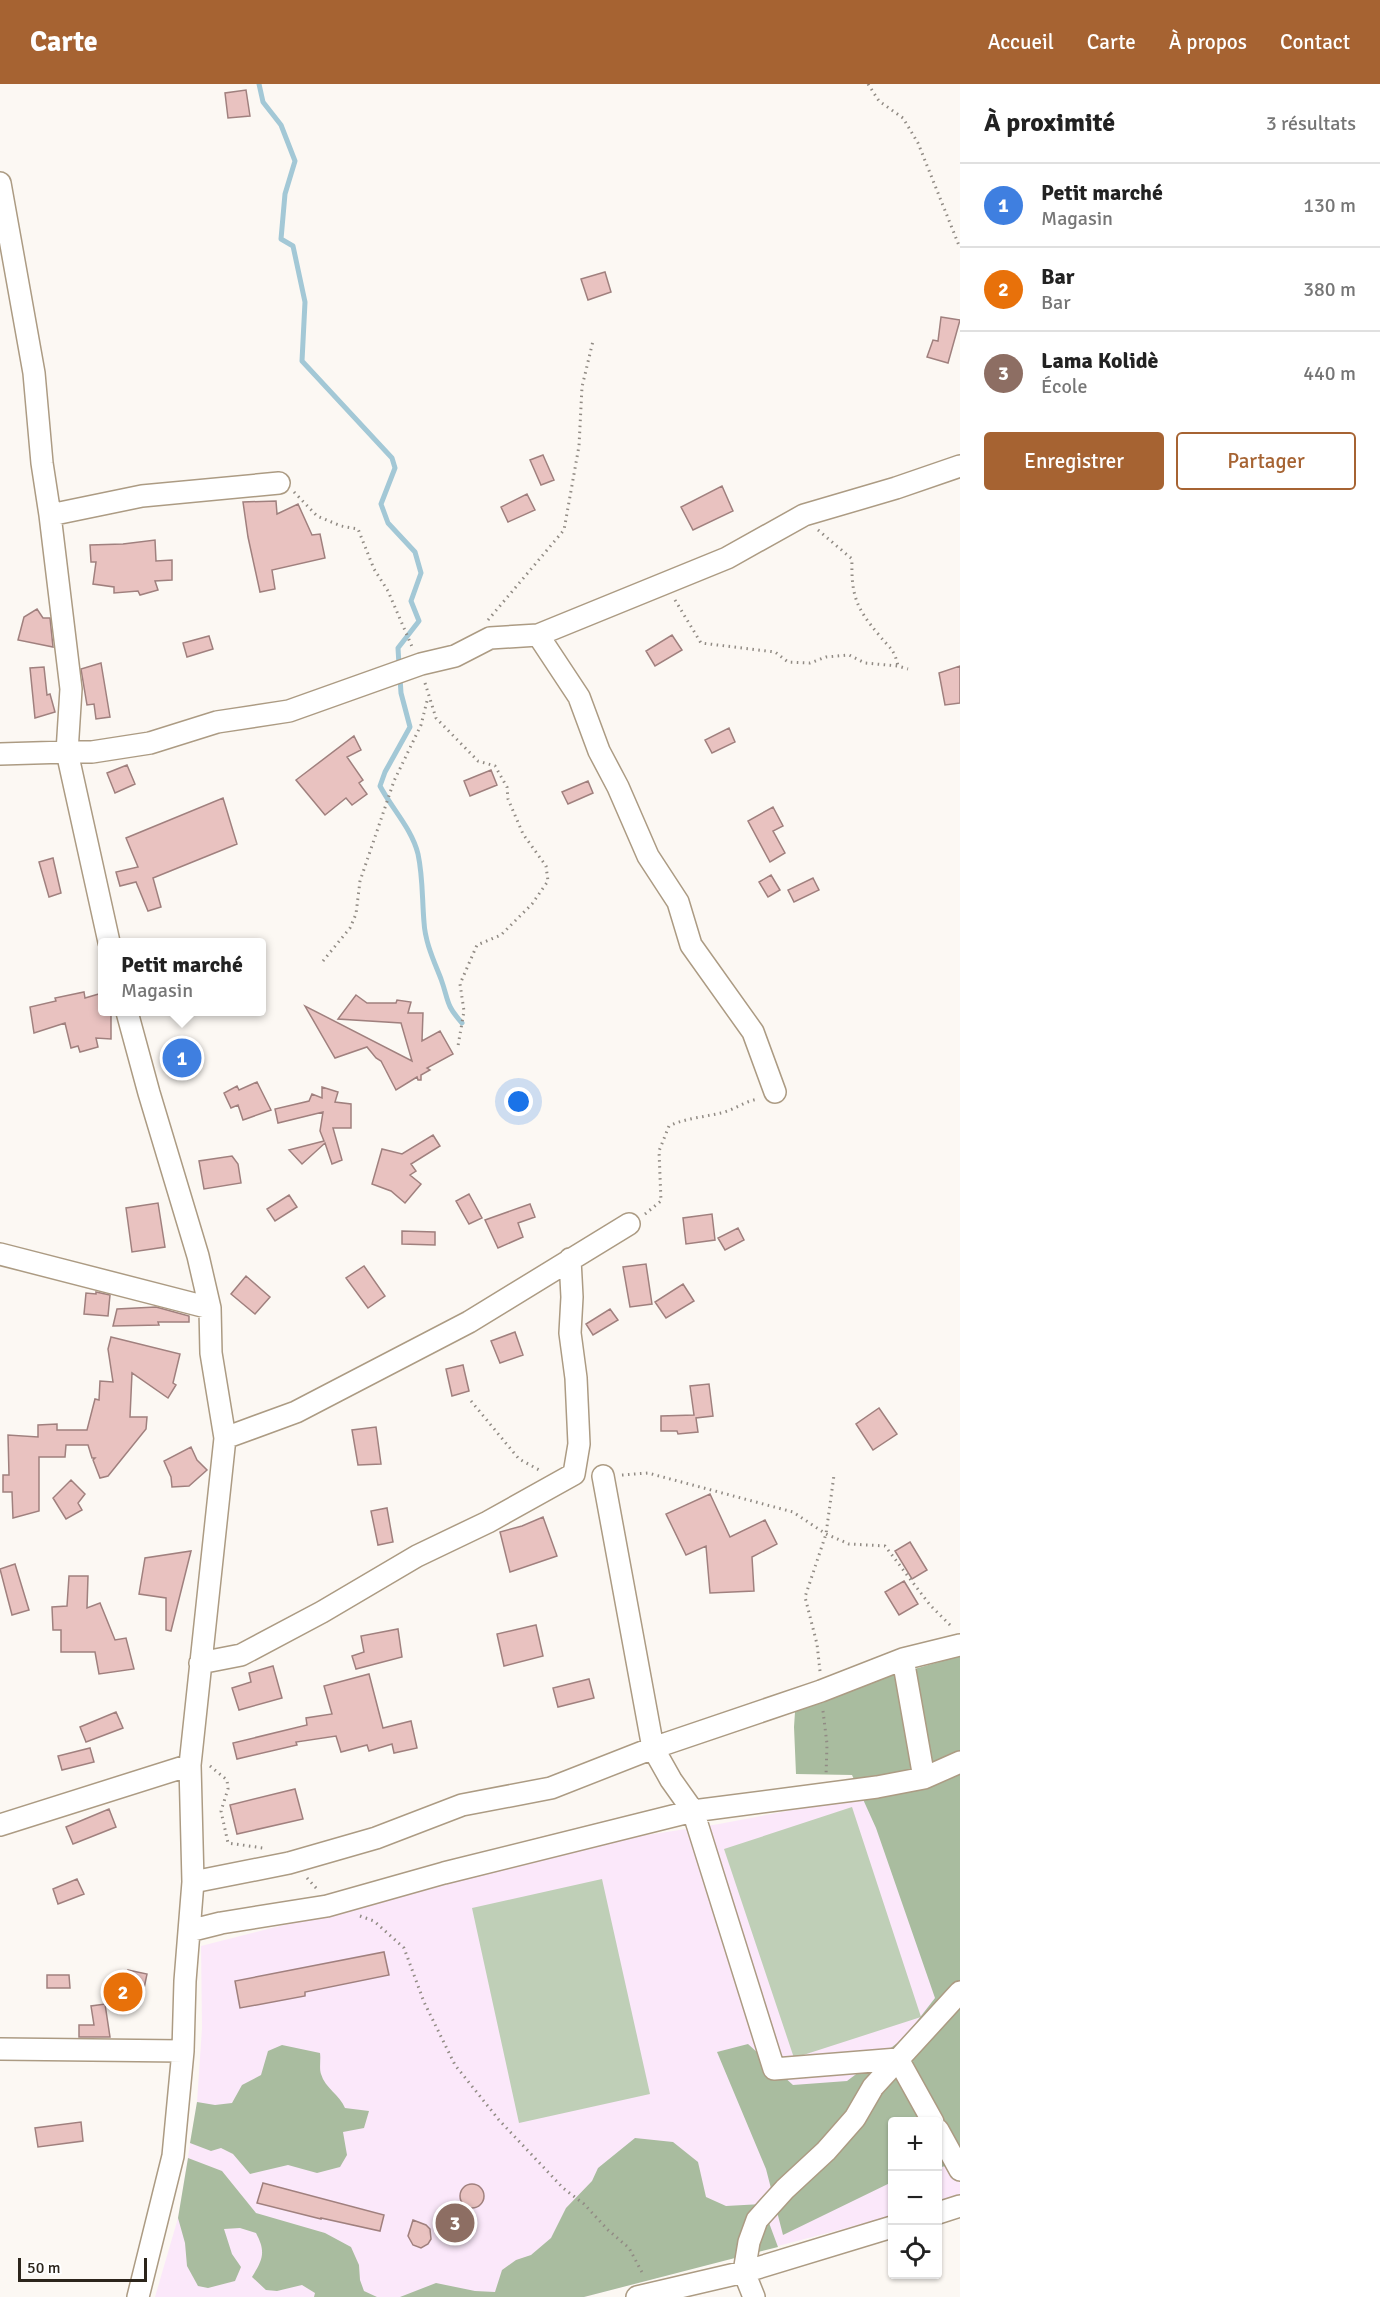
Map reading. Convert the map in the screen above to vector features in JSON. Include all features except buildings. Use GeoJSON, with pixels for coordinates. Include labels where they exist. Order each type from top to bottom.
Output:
{"type":"FeatureCollection","features":[{"type":"Feature","properties":{"kind":"street"},"geometry":{"type":"LineString","coordinates":[[0,183],[34,373],[42,463],[72,688],[67,752],[108,938]]}},
{"type":"Feature","properties":{"kind":"street"},"geometry":{"type":"LineString","coordinates":[[0,754],[92,752],[150,743],[217,722],[289,711],[421,664],[455,656],[490,638],[538,635],[727,558],[804,515],[896,488],[960,466]]}},
{"type":"Feature","properties":{"kind":"street"},"geometry":{"type":"LineString","coordinates":[[50,515],[142,496],[279,483]]}},
{"type":"Feature","properties":{"kind":"street"},"geometry":{"type":"LineString","coordinates":[[538,635],[579,697],[599,751],[618,787],[648,856],[678,902],[691,945],[753,1032],[775,1092]]}},
{"type":"Feature","properties":{"kind":"street"},"geometry":{"type":"LineString","coordinates":[[128,1016],[198,1256],[210,1308],[211,1353],[225,1438],[190,1765],[193,1882],[184,1981],[183,2051],[173,2156],[138,2297]]}},
{"type":"Feature","properties":{"kind":"street"},"geometry":{"type":"LineString","coordinates":[[225,1438],[296,1412],[470,1322],[629,1224]]}},
{"type":"Feature","properties":{"kind":"street"},"geometry":{"type":"LineString","coordinates":[[0,1254],[210,1308]]}},
{"type":"Feature","properties":{"kind":"street"},"geometry":{"type":"LineString","coordinates":[[200,1663],[241,1655],[322,1612],[417,1556],[488,1522],[574,1474],[579,1444],[576,1378],[570,1333],[572,1297],[570,1259]]}},
{"type":"Feature","properties":{"kind":"street"},"geometry":{"type":"LineString","coordinates":[[603,1476],[653,1748],[671,1780],[693,1810],[774,2069],[898,2059]]}},
{"type":"Feature","properties":{"kind":"street"},"geometry":{"type":"LineString","coordinates":[[193,1882],[289,1863],[376,1838],[462,1805],[550,1788],[653,1748],[821,1691],[903,1659],[960,1645]]}},
{"type":"Feature","properties":{"kind":"street"},"geometry":{"type":"LineString","coordinates":[[903,1659],[924,1778]]}},
{"type":"Feature","properties":{"kind":"street"},"geometry":{"type":"LineString","coordinates":[[189,1931],[221,1923],[327,1906],[444,1873],[693,1810],[877,1787],[924,1778],[960,1762]]}},
{"type":"Feature","properties":{"kind":"street"},"geometry":{"type":"LineString","coordinates":[[0,1825],[190,1765]]}},
{"type":"Feature","properties":{"kind":"street"},"geometry":{"type":"LineString","coordinates":[[754,2297],[744,2272],[749,2242],[757,2220],[785,2189],[826,2151],[855,2118],[873,2087],[960,1992]]}},
{"type":"Feature","properties":{"kind":"street"},"geometry":{"type":"LineString","coordinates":[[0,2049],[183,2051]]}},
{"type":"Feature","properties":{"kind":"street"},"geometry":{"type":"LineString","coordinates":[[898,2059],[931,2117]]}},
{"type":"Feature","properties":{"kind":"street"},"geometry":{"type":"LineString","coordinates":[[942,2137],[960,2170]]}},
{"type":"Feature","properties":{"kind":"street"},"geometry":{"type":"LineString","coordinates":[[942,2212],[960,2206]]}},
{"type":"Feature","properties":{"kind":"street"},"geometry":{"type":"LineString","coordinates":[[637,2297],[744,2272],[888,2228]]}},
{"type":"Feature","properties":{"kind":"path"},"geometry":{"type":"LineString","coordinates":[[868,84],[879,101],[903,118],[918,143],[960,248]]}},
{"type":"Feature","properties":{"kind":"path"},"geometry":{"type":"LineString","coordinates":[[474,646],[488,620],[564,530],[579,446],[582,387],[593,340]]}},
{"type":"Feature","properties":{"kind":"path"},"geometry":{"type":"LineString","coordinates":[[279,483],[299,497],[316,516],[341,526],[358,529],[375,569],[388,591],[407,639],[421,664],[428,696],[436,718],[478,761],[495,766],[507,787],[508,799],[523,834],[546,866],[548,881],[532,904],[501,935],[477,945],[460,984],[464,1011],[458,1047]]}},
{"type":"Feature","properties":{"kind":"path"},"geometry":{"type":"LineString","coordinates":[[804,515],[852,559],[851,582],[859,611],[885,644],[895,651],[898,666]]}},
{"type":"Feature","properties":{"kind":"path"},"geometry":{"type":"LineString","coordinates":[[663,584],[702,643],[775,652],[788,662],[810,663],[826,657],[849,656],[865,663],[908,669]]}},
{"type":"Feature","properties":{"kind":"path"},"geometry":{"type":"LineString","coordinates":[[323,961],[350,928],[356,914],[360,881],[394,781],[421,725],[428,696]]}},
{"type":"Feature","properties":{"kind":"path"},"geometry":{"type":"LineString","coordinates":[[629,1224],[660,1201],[659,1151],[669,1126],[682,1120],[724,1112],[754,1099],[772,1096],[775,1092]]}},
{"type":"Feature","properties":{"kind":"path"},"geometry":{"type":"LineString","coordinates":[[471,1401],[519,1459],[544,1473]]}},
{"type":"Feature","properties":{"kind":"path"},"geometry":{"type":"LineString","coordinates":[[603,1476],[648,1473],[793,1512],[826,1534],[849,1544],[885,1546],[930,1605],[960,1634]]}},
{"type":"Feature","properties":{"kind":"path"},"geometry":{"type":"LineString","coordinates":[[820,1795],[826,1779],[827,1744],[817,1644],[805,1597],[826,1534],[834,1475]]}},
{"type":"Feature","properties":{"kind":"path"},"geometry":{"type":"LineString","coordinates":[[190,1765],[208,1765],[227,1780],[228,1789],[221,1811],[228,1843],[270,1849],[304,1874],[327,1906]]}},
{"type":"Feature","properties":{"kind":"path"},"geometry":{"type":"LineString","coordinates":[[355,1915],[374,1921],[404,1948],[424,2002],[455,2065],[499,2120],[563,2188],[584,2204],[608,2230],[629,2248],[647,2282],[658,2293]]}},
{"type":"Feature","properties":{"kind":"shaded area"},"geometry":{"type":"Polygon","coordinates":[[[960,1778],[960,2194],[942,2201],[942,2117],[888,2117],[888,2217],[584,2297],[155,2297],[178,2218],[197,2102],[202,2028],[201,1946],[627,1838],[719,1824],[960,1778]]]}},
{"type":"Feature","properties":{"kind":"green space"},"geometry":{"type":"Polygon","coordinates":[[[960,1656],[960,2162],[942,2167],[942,2117],[888,2117],[888,2184],[783,2235],[766,2169],[717,2052],[748,2044],[793,2085],[847,2081],[904,2038],[935,1998],[876,1828],[852,1775],[796,1774],[795,1712],[858,1685],[960,1656]]]}},
{"type":"Feature","properties":{"kind":"green space"},"geometry":{"type":"Polygon","coordinates":[[[852,1807],[921,2017],[794,2058],[724,1849],[852,1807]]]}},
{"type":"Feature","properties":{"kind":"green space"},"geometry":{"type":"Polygon","coordinates":[[[602,1879],[650,2094],[519,2123],[472,1908],[602,1879]]]}},
{"type":"Feature","properties":{"kind":"green space"},"geometry":{"type":"Polygon","coordinates":[[[282,2045],[320,2053],[320,2072],[323,2079],[345,2108],[369,2111],[364,2128],[343,2132],[347,2155],[340,2167],[317,2173],[288,2165],[250,2174],[233,2154],[221,2148],[211,2151],[190,2143],[197,2102],[215,2105],[232,2103],[242,2085],[261,2075],[268,2051],[282,2045]]]}},
{"type":"Feature","properties":{"kind":"green space"},"geometry":{"type":"Polygon","coordinates":[[[635,2138],[673,2142],[698,2162],[706,2197],[726,2206],[762,2204],[778,2247],[584,2297],[400,2297],[436,2283],[475,2291],[495,2292],[502,2270],[516,2260],[531,2255],[551,2238],[566,2208],[592,2181],[598,2168],[635,2138]]]}},
{"type":"Feature","properties":{"kind":"green space"},"geometry":{"type":"Polygon","coordinates":[[[188,2158],[222,2171],[256,2213],[325,2233],[351,2247],[359,2265],[360,2280],[364,2291],[377,2297],[314,2297],[315,2293],[302,2285],[277,2291],[266,2290],[252,2277],[262,2255],[259,2240],[256,2233],[240,2228],[224,2229],[232,2254],[241,2267],[235,2281],[208,2288],[198,2286],[187,2266],[185,2243],[178,2218],[188,2158]]]}},
{"type":"Feature","properties":{"kind":"waterway"},"geometry":{"type":"LineString","coordinates":[[259,84],[263,102],[281,125],[295,161],[285,194],[281,239],[293,246],[305,302],[302,361],[392,458],[395,468],[381,504],[388,523],[415,552],[421,573],[411,601],[419,621],[398,648],[399,665]]}},
{"type":"Feature","properties":{"kind":"waterway"},"geometry":{"type":"LineString","coordinates":[[400,678],[401,693],[410,727],[385,772],[380,786],[415,845],[421,871],[428,944],[450,1007],[462,1023]]}},
{"type":"Feature","properties":{"kind":"place","name":"Petit marché"},"geometry":{"type":"Point","coordinates":[182,1058]}},
{"type":"Feature","properties":{"kind":"place","name":"Bar"},"geometry":{"type":"Point","coordinates":[123,1992]}},
{"type":"Feature","properties":{"kind":"place","name":"Lama Kolidè"},"geometry":{"type":"Point","coordinates":[455,2223]}}]}
